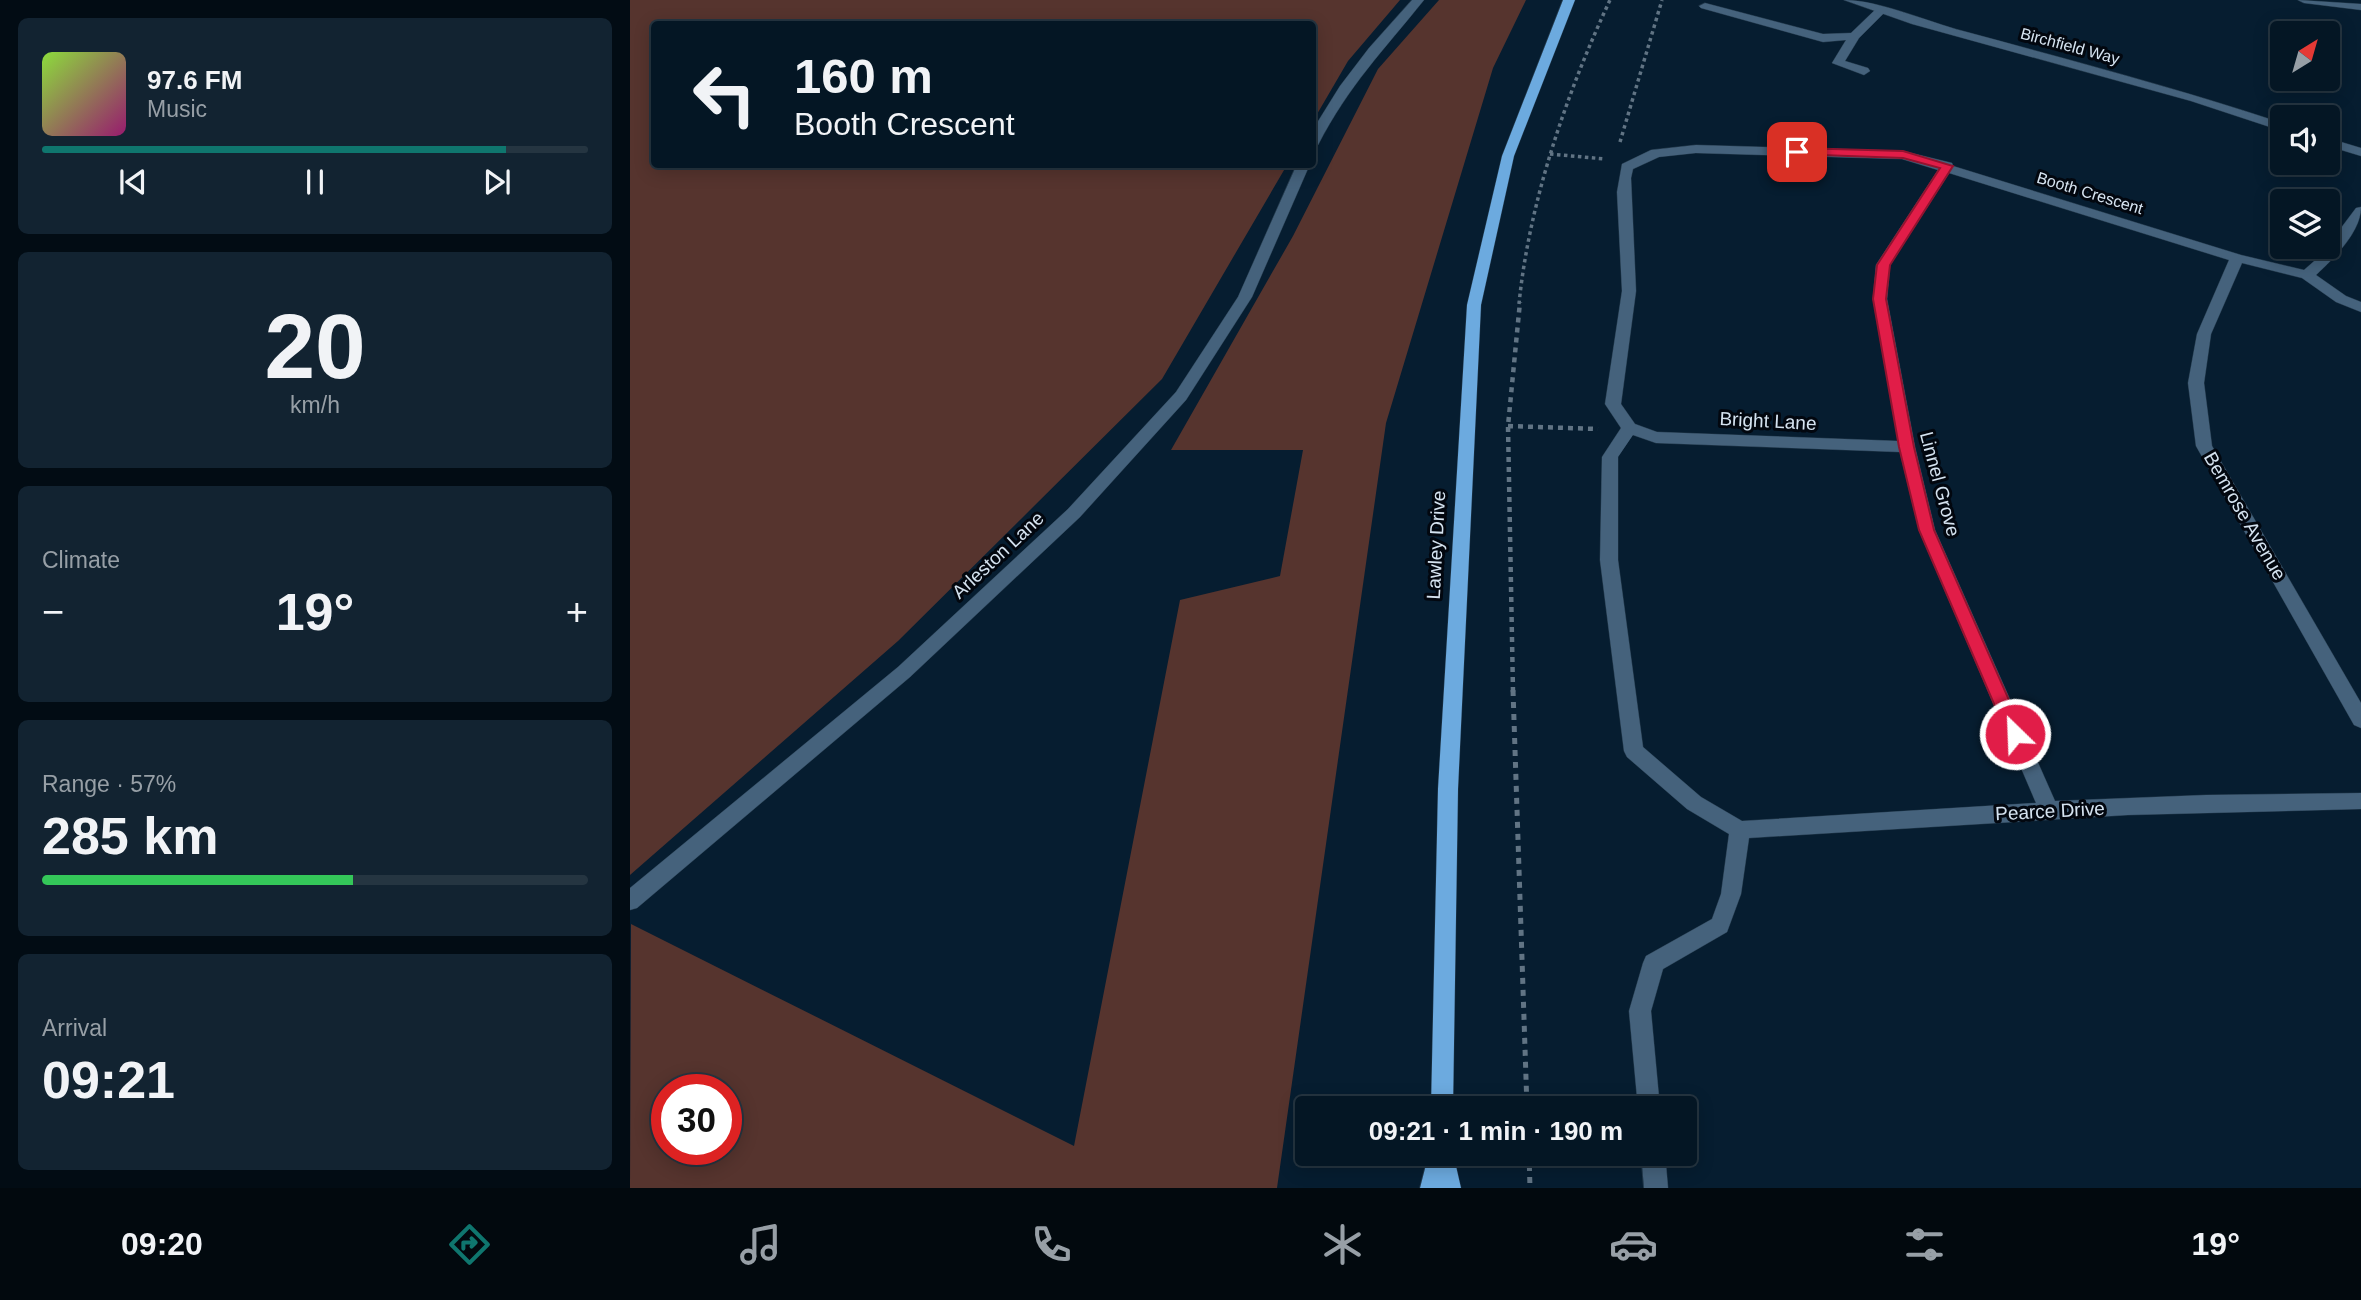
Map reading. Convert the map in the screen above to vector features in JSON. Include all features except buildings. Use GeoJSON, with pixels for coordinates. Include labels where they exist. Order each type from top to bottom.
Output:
{"type":"FeatureCollection","features":[{"type":"Feature","properties":{"kind":"main road","name":"Lawley Drive"},"geometry":{"type":"LineString","coordinates":[[1442,1096],[1448,789],[1474,305],[1508,156],[1569,0]]}},
{"type":"Feature","properties":{"kind":"main road"},"geometry":{"type":"LineString","coordinates":[[1432,1188],[1438,1166]]}},
{"type":"Feature","properties":{"kind":"main road"},"geometry":{"type":"LineString","coordinates":[[1444,1166],[1449,1188]]}},
{"type":"Feature","properties":{"kind":"street"},"geometry":{"type":"LineString","coordinates":[[1316,136],[1325,117],[1367,55],[1418,0]]}},
{"type":"Feature","properties":{"kind":"street"},"geometry":{"type":"LineString","coordinates":[[2304,0],[2361,7]]}},
{"type":"Feature","properties":{"kind":"street","name":"Birchfield Way"},"geometry":{"type":"LineString","coordinates":[[1858,1],[1916,22],[2195,98],[2270,123]]}},
{"type":"Feature","properties":{"kind":"street"},"geometry":{"type":"LineString","coordinates":[[1705,6],[1823,38],[1854,36]]}},
{"type":"Feature","properties":{"kind":"street"},"geometry":{"type":"LineString","coordinates":[[1864,71],[1838,63],[1854,36],[1881,10]]}},
{"type":"Feature","properties":{"kind":"street"},"geometry":{"type":"LineString","coordinates":[[2340,146],[2361,152]]}},
{"type":"Feature","properties":{"kind":"street","name":"Booth Crescent"},"geometry":{"type":"LineString","coordinates":[[1621,164],[1656,153],[1696,149],[1903,155],[1947,166],[2237,258],[2307,275],[2341,299],[2361,307]]}},
{"type":"Feature","properties":{"kind":"street"},"geometry":{"type":"LineString","coordinates":[[1621,164],[1629,292],[1613,404],[1629,428],[1610,457],[1609,561],[1634,751],[1695,803],[1740,830],[1731,894],[1720,925],[1654,963],[1640,1011],[1648,1096]]}},
{"type":"Feature","properties":{"kind":"street","name":"Linnel Grove"},"geometry":{"type":"LineString","coordinates":[[1947,166],[1883,265],[1880,299],[1907,447],[1927,530],[2049,810]]}},
{"type":"Feature","properties":{"kind":"street","name":"Arleston Lane"},"geometry":{"type":"LineString","coordinates":[[630,901],[904,672],[1074,513],[1172,406],[1245,298],[1302,168]]}},
{"type":"Feature","properties":{"kind":"street"},"geometry":{"type":"LineString","coordinates":[[2307,275],[2325,259],[2361,211]]}},
{"type":"Feature","properties":{"kind":"street","name":"Bemrose Avenue"},"geometry":{"type":"LineString","coordinates":[[2237,258],[2204,334],[2196,383],[2204,446],[2361,720]]}},
{"type":"Feature","properties":{"kind":"street","name":"Bright Lane"},"geometry":{"type":"LineString","coordinates":[[1629,428],[1656,437],[1907,447]]}},
{"type":"Feature","properties":{"kind":"street","name":"Pearce Drive"},"geometry":{"type":"LineString","coordinates":[[1740,830],[2049,810],[2273,801],[2361,801]]}},
{"type":"Feature","properties":{"kind":"street"},"geometry":{"type":"LineString","coordinates":[[1654,1166],[1656,1188]]}},
{"type":"Feature","properties":{"kind":"path"},"geometry":{"type":"LineString","coordinates":[[1527,1096],[1511,634],[1508,426],[1522,277],[1550,154],[1583,57],[1610,0]]}},
{"type":"Feature","properties":{"kind":"path"},"geometry":{"type":"LineString","coordinates":[[1550,154],[1621,164],[1662,0]]}},
{"type":"Feature","properties":{"kind":"path"},"geometry":{"type":"LineString","coordinates":[[1508,426],[1611,430],[1629,428]]}},
{"type":"Feature","properties":{"kind":"path"},"geometry":{"type":"LineString","coordinates":[[1529,1166],[1530,1188]]}},
{"type":"Feature","properties":{"kind":"shaded area"},"geometry":{"type":"Polygon","coordinates":[[[630,0],[1400,0],[1348,61],[1316,116],[1316,21],[651,21],[651,168],[1285,168],[1162,379],[898,641],[630,875],[630,0]]]}},
{"type":"Feature","properties":{"kind":"shaded area"},"geometry":{"type":"Polygon","coordinates":[[[1439,0],[1526,0],[1493,68],[1386,423],[1277,1188],[630,1188],[631,924],[1074,1146],[1180,600],[1280,576],[1303,450],[1171,450],[1293,236],[1378,69],[1439,0]]]}},
{"type":"Feature","properties":{"kind":"route"},"geometry":{"type":"LineString","coordinates":[[1797,152],[1903,155],[1947,166],[1883,265],[1880,299],[1907,447],[1927,530],[2015,734]]}}]}
